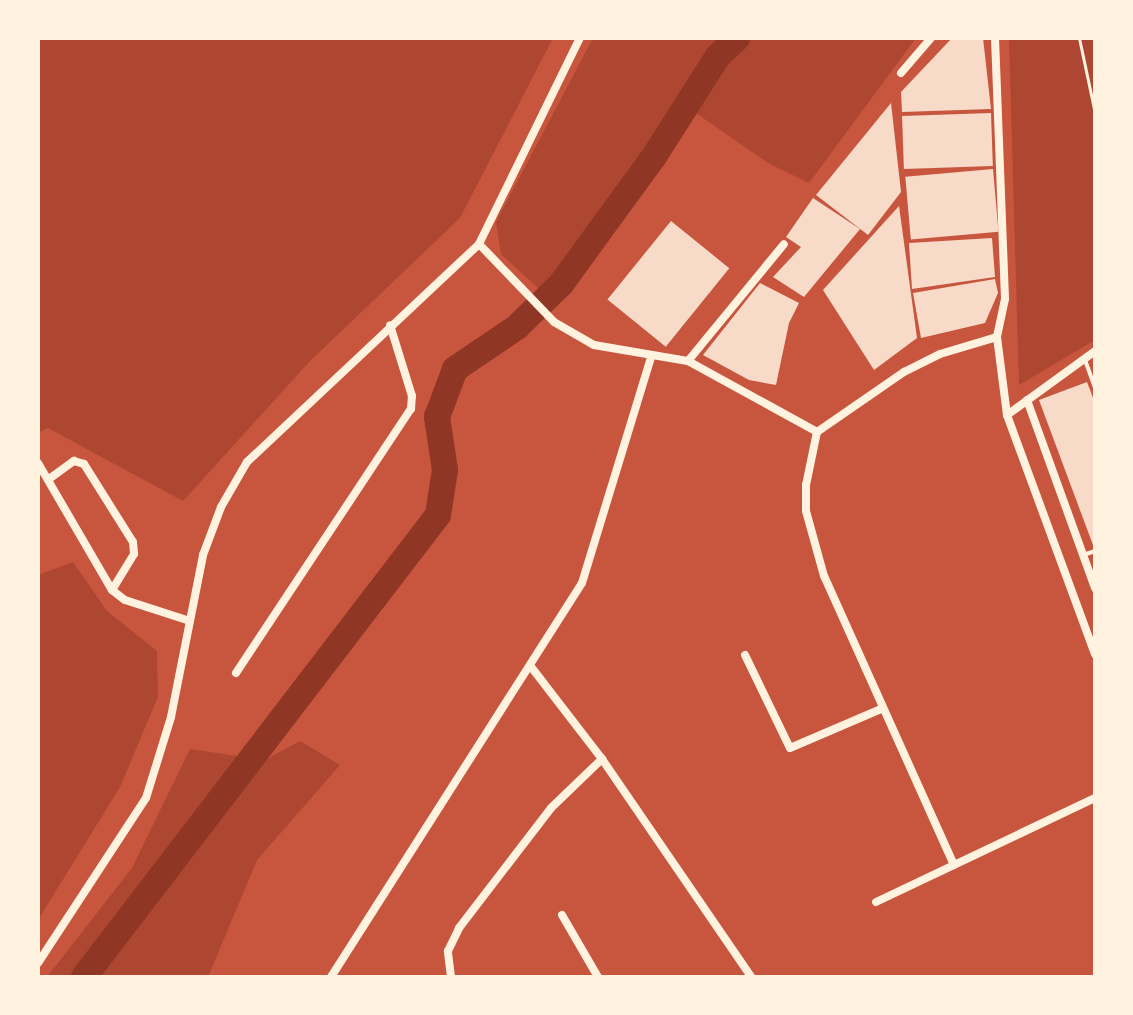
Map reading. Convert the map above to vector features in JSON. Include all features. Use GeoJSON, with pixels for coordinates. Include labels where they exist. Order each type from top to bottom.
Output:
{"type":"FeatureCollection","features":[{"type":"Feature","properties":{"kind":"street"},"geometry":{"type":"LineString","coordinates":[[38,963],[146,798],[171,717],[187,620],[203,555],[247,462],[479,244],[580,38]]}},
{"type":"Feature","properties":{"kind":"street"},"geometry":{"type":"LineString","coordinates":[[901,73],[931,38]]}},
{"type":"Feature","properties":{"kind":"street"},"geometry":{"type":"LineString","coordinates":[[995,38],[1005,299],[997,337],[1007,415],[1095,654]]}},
{"type":"Feature","properties":{"kind":"street"},"geometry":{"type":"LineString","coordinates":[[479,244],[518,290],[554,322],[594,345],[688,361],[817,432]]}},
{"type":"Feature","properties":{"kind":"street"},"geometry":{"type":"LineString","coordinates":[[688,361],[784,244]]}},
{"type":"Feature","properties":{"kind":"street"},"geometry":{"type":"LineString","coordinates":[[236,673],[411,409],[412,396],[390,325]]}},
{"type":"Feature","properties":{"kind":"street"},"geometry":{"type":"LineString","coordinates":[[954,865],[881,709],[813,540],[806,485],[817,432],[904,372],[940,354],[997,337]]}},
{"type":"Feature","properties":{"kind":"street"},"geometry":{"type":"LineString","coordinates":[[1007,415],[1095,351]]}},
{"type":"Feature","properties":{"kind":"street"},"geometry":{"type":"LineString","coordinates":[[331,977],[532,668],[582,583],[651,357]]}},
{"type":"Feature","properties":{"kind":"street"},"geometry":{"type":"LineString","coordinates":[[1027,400],[1095,588]]}},
{"type":"Feature","properties":{"kind":"street"},"geometry":{"type":"LineString","coordinates":[[49,479],[74,461],[84,464],[133,542],[134,554],[112,590]]}},
{"type":"Feature","properties":{"kind":"street"},"geometry":{"type":"LineString","coordinates":[[38,463],[112,590],[187,620]]}},
{"type":"Feature","properties":{"kind":"street"},"geometry":{"type":"LineString","coordinates":[[745,655],[790,748],[881,709]]}},
{"type":"Feature","properties":{"kind":"street"},"geometry":{"type":"LineString","coordinates":[[532,668],[602,759],[751,977]]}},
{"type":"Feature","properties":{"kind":"street"},"geometry":{"type":"LineString","coordinates":[[451,977],[448,951],[459,928],[551,808],[602,759]]}},
{"type":"Feature","properties":{"kind":"street"},"geometry":{"type":"LineString","coordinates":[[876,902],[1095,798]]}},
{"type":"Feature","properties":{"kind":"street"},"geometry":{"type":"LineString","coordinates":[[562,915],[598,977]]}},
{"type":"Feature","properties":{"kind":"lane"},"geometry":{"type":"LineString","coordinates":[[1084,358],[1095,387]]}},
{"type":"Feature","properties":{"kind":"lane"},"geometry":{"type":"LineString","coordinates":[[1083,555],[1095,551]]}},
{"type":"Feature","properties":{"kind":"path"},"geometry":{"type":"LineString","coordinates":[[1079,38],[1095,113]]}},
{"type":"Feature","properties":{"kind":"shaded area"},"geometry":{"type":"Polygon","coordinates":[[[38,38],[553,38],[460,218],[310,361],[183,501],[48,428],[38,433],[38,38]]]}},
{"type":"Feature","properties":{"kind":"shaded area"},"geometry":{"type":"Polygon","coordinates":[[[593,38],[916,38],[809,183],[768,163],[680,102],[601,235],[551,300],[501,254],[496,222],[593,38]]]}},
{"type":"Feature","properties":{"kind":"shaded area"},"geometry":{"type":"Polygon","coordinates":[[[1009,38],[1095,38],[1095,340],[1019,385],[1009,38]]]}},
{"type":"Feature","properties":{"kind":"shaded area"},"geometry":{"type":"Polygon","coordinates":[[[73,562],[107,611],[157,651],[158,697],[120,787],[38,920],[38,575],[73,562]]]}},
{"type":"Feature","properties":{"kind":"shaded area"},"geometry":{"type":"Polygon","coordinates":[[[300,741],[340,765],[257,860],[208,977],[47,977],[132,868],[190,749],[265,760],[300,741]]]}},
{"type":"Feature","properties":{"kind":"building"},"geometry":{"type":"Polygon","coordinates":[[[952,38],[983,38],[991,109],[902,112],[901,92],[952,38]]]}},
{"type":"Feature","properties":{"kind":"building"},"geometry":{"type":"Polygon","coordinates":[[[891,103],[901,192],[868,235],[816,195],[891,103]]]}},
{"type":"Feature","properties":{"kind":"building"},"geometry":{"type":"Polygon","coordinates":[[[991,113],[993,166],[904,169],[902,116],[991,113]]]}},
{"type":"Feature","properties":{"kind":"building"},"geometry":{"type":"Polygon","coordinates":[[[993,169],[998,232],[911,239],[905,177],[993,169]]]}},
{"type":"Feature","properties":{"kind":"building"},"geometry":{"type":"Polygon","coordinates":[[[813,198],[860,229],[804,297],[773,277],[801,247],[786,237],[813,198]]]}},
{"type":"Feature","properties":{"kind":"building"},"geometry":{"type":"Polygon","coordinates":[[[899,206],[917,338],[874,370],[823,290],[899,206]]]}},
{"type":"Feature","properties":{"kind":"building"},"geometry":{"type":"Polygon","coordinates":[[[671,221],[729,268],[666,347],[607,299],[671,221]]]}},
{"type":"Feature","properties":{"kind":"building"},"geometry":{"type":"Polygon","coordinates":[[[992,238],[995,277],[912,289],[909,243],[992,238]]]}},
{"type":"Feature","properties":{"kind":"building"},"geometry":{"type":"Polygon","coordinates":[[[995,279],[998,293],[985,323],[921,338],[913,293],[995,279]]]}},
{"type":"Feature","properties":{"kind":"building"},"geometry":{"type":"Polygon","coordinates":[[[760,283],[799,303],[789,323],[776,385],[749,380],[703,355],[760,283]]]}},
{"type":"Feature","properties":{"kind":"building"},"geometry":{"type":"Polygon","coordinates":[[[1087,382],[1095,403],[1093,545],[1039,400],[1087,382]]]}},
{"type":"Feature","properties":{"kind":"waterway"},"geometry":{"type":"LineString","coordinates":[[84,977],[438,515],[445,470],[437,417],[455,369],[517,327],[561,284],[653,158],[718,56],[737,38]]}}]}
